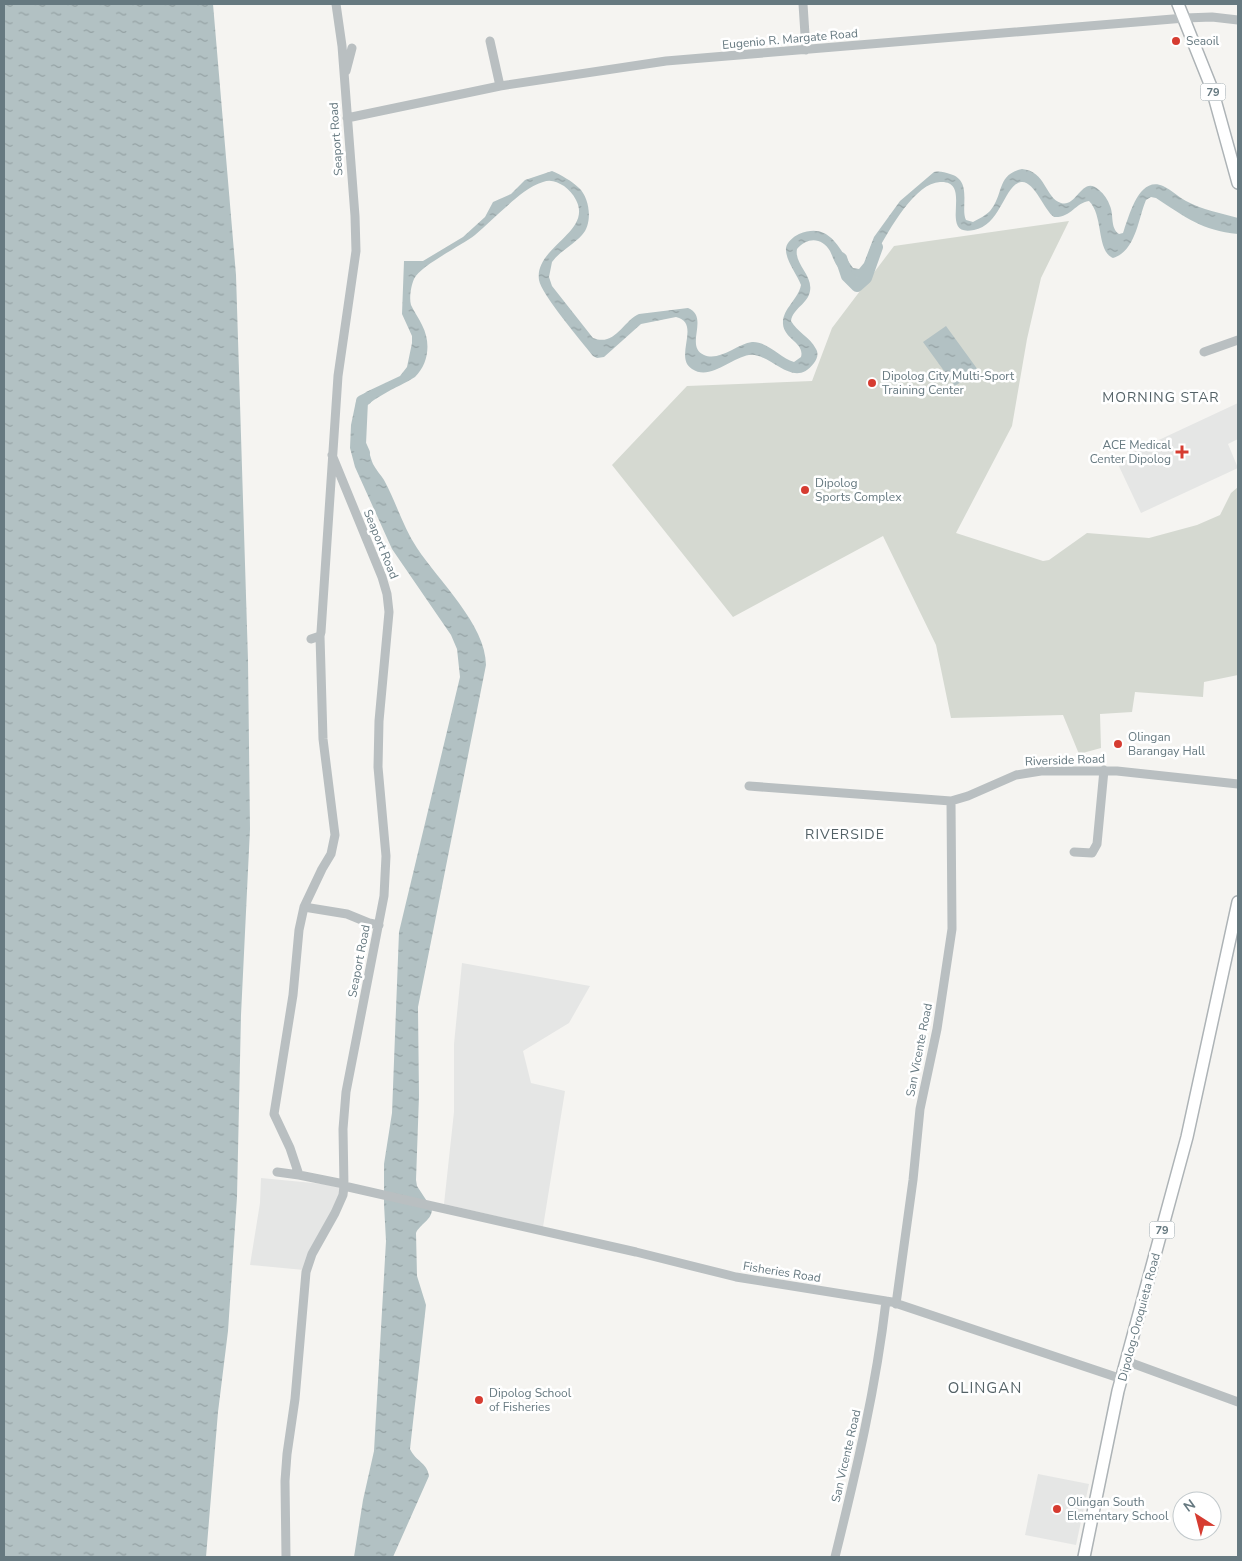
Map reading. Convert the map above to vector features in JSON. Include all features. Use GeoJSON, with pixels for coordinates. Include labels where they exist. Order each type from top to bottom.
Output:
{"type":"FeatureCollection","features":[{"type":"Feature","properties":{"kind":"main road","name":"79"},"geometry":{"type":"LineString","coordinates":[[1178,4],[1212,89],[1238,184]]}},
{"type":"Feature","properties":{"kind":"main road","name":"Dipolog-Oroquieta Road"},"geometry":{"type":"LineString","coordinates":[[1084,1557],[1126,1361],[1187,1137],[1238,902]]}},
{"type":"Feature","properties":{"kind":"street","name":"Seaport Road"},"geometry":{"type":"LineString","coordinates":[[286,1557],[285,1481],[295,1399],[306,1272],[312,1254],[340,1203],[344,1185],[343,1130],[346,1092],[384,896],[386,856],[378,767],[379,721],[389,612],[387,594],[382,577],[332,455],[338,376],[356,251],[345,81],[340,22],[336,4]]}},
{"type":"Feature","properties":{"kind":"street"},"geometry":{"type":"LineString","coordinates":[[803,4],[806,50]]}},
{"type":"Feature","properties":{"kind":"street","name":"Eugenio R. Margate Road"},"geometry":{"type":"LineString","coordinates":[[347,118],[500,86],[666,61],[1184,18],[1212,17],[1238,20]]}},
{"type":"Feature","properties":{"kind":"street"},"geometry":{"type":"LineString","coordinates":[[490,41],[500,86]]}},
{"type":"Feature","properties":{"kind":"street"},"geometry":{"type":"LineString","coordinates":[[345,81],[352,48]]}},
{"type":"Feature","properties":{"kind":"street"},"geometry":{"type":"LineString","coordinates":[[1204,352],[1238,340]]}},
{"type":"Feature","properties":{"kind":"street"},"geometry":{"type":"LineString","coordinates":[[299,1175],[290,1148],[274,1114],[293,995],[299,930],[304,907],[331,854],[335,835],[323,738],[316,638],[322,622],[332,455]]}},
{"type":"Feature","properties":{"kind":"street"},"geometry":{"type":"LineString","coordinates":[[1074,852],[1092,853],[1097,844],[1104,770]]}},
{"type":"Feature","properties":{"kind":"street","name":"Riverside Road"},"geometry":{"type":"LineString","coordinates":[[749,786],[951,801],[968,796],[1023,773],[1041,771],[1104,770],[1238,784]]}},
{"type":"Feature","properties":{"kind":"street","name":"San Vicente Road"},"geometry":{"type":"LineString","coordinates":[[896,1304],[914,1180],[920,1109],[937,1029],[952,929],[951,801]]}},
{"type":"Feature","properties":{"kind":"street"},"geometry":{"type":"LineString","coordinates":[[304,907],[347,914],[379,924]]}},
{"type":"Feature","properties":{"kind":"street","name":"Fisheries Road"},"geometry":{"type":"LineString","coordinates":[[277,1172],[299,1175],[344,1185],[365,1192],[433,1205],[736,1277],[886,1301],[1122,1379]]}},
{"type":"Feature","properties":{"kind":"street","name":"San Vicente Road"},"geometry":{"type":"LineString","coordinates":[[835,1557],[864,1437],[880,1353],[886,1301]]}},
{"type":"Feature","properties":{"kind":"street"},"geometry":{"type":"LineString","coordinates":[[1126,1361],[1238,1402]]}},
{"type":"Feature","properties":{"kind":"shaded area","name":"Dipolog Sports Complex"},"geometry":{"type":"Polygon","coordinates":[[[1069,221],[1041,278],[1027,339],[1012,426],[956,533],[1043,561],[1049,560],[1087,533],[1149,538],[1197,525],[1220,515],[1231,493],[1238,487],[1238,675],[1204,682],[1203,697],[1135,692],[1132,712],[1100,714],[1101,748],[1079,754],[1063,715],[951,718],[936,645],[883,536],[733,617],[612,465],[687,386],[812,381],[832,328],[894,246],[1069,221]]]}},
{"type":"Feature","properties":{"kind":"shaded area","name":"ACE Medical Center Dipolog"},"geometry":{"type":"Polygon","coordinates":[[[1238,403],[1238,439],[1228,444],[1238,468],[1141,513],[1116,460],[1238,403]]]}},
{"type":"Feature","properties":{"kind":"shaded area"},"geometry":{"type":"Polygon","coordinates":[[[462,963],[590,986],[569,1023],[523,1051],[531,1083],[565,1091],[543,1227],[444,1204],[454,1112],[454,1044],[462,963]]]}},
{"type":"Feature","properties":{"kind":"shaded area"},"geometry":{"type":"Polygon","coordinates":[[[261,1178],[344,1186],[304,1270],[250,1265],[260,1203],[261,1178]]]}},
{"type":"Feature","properties":{"kind":"shaded area","name":"Olingan South Elementary School"},"geometry":{"type":"Polygon","coordinates":[[[1038,1474],[1089,1484],[1076,1545],[1025,1535],[1038,1474]]]}},
{"type":"Feature","properties":{"kind":"water"},"geometry":{"type":"Polygon","coordinates":[[[4,4],[213,4],[236,275],[248,660],[250,829],[241,1015],[237,1197],[228,1331],[218,1412],[206,1557],[4,1557],[4,4]]]}},
{"type":"Feature","properties":{"kind":"water"},"geometry":{"type":"Polygon","coordinates":[[[1022,169],[1036,174],[1052,196],[1061,203],[1071,201],[1088,186],[1093,186],[1099,190],[1109,204],[1114,228],[1119,234],[1123,233],[1133,206],[1142,191],[1148,186],[1155,184],[1163,186],[1198,207],[1238,218],[1238,234],[1214,230],[1204,226],[1156,198],[1151,197],[1146,200],[1135,234],[1127,249],[1113,258],[1104,248],[1097,215],[1089,201],[1080,204],[1065,215],[1054,217],[1035,190],[1026,183],[1021,182],[1010,190],[996,213],[983,227],[974,230],[963,230],[958,226],[956,218],[955,190],[950,184],[940,182],[929,185],[907,205],[896,220],[865,274],[858,278],[844,273],[835,263],[827,246],[819,241],[805,242],[797,249],[798,260],[809,280],[810,291],[791,321],[817,351],[817,358],[814,363],[806,371],[798,373],[790,372],[757,356],[749,355],[713,371],[699,372],[692,369],[687,364],[685,357],[687,326],[683,320],[676,317],[641,324],[604,357],[597,358],[593,356],[554,307],[541,287],[539,280],[540,268],[545,258],[570,231],[577,221],[579,211],[576,200],[571,192],[554,181],[538,184],[523,193],[475,235],[433,262],[414,279],[410,302],[427,338],[426,359],[415,377],[374,400],[361,412],[357,419],[357,431],[359,437],[366,445],[373,464],[384,480],[412,540],[470,619],[484,650],[486,665],[418,1007],[419,1096],[416,1180],[417,1186],[432,1209],[428,1219],[416,1233],[417,1276],[426,1305],[410,1449],[415,1457],[424,1465],[429,1476],[393,1557],[354,1557],[363,1500],[374,1451],[386,1241],[384,1164],[392,1113],[399,932],[460,677],[457,649],[451,635],[392,549],[355,467],[350,448],[351,425],[356,401],[366,392],[400,376],[407,367],[412,336],[402,314],[404,261],[423,261],[463,237],[485,217],[493,202],[511,194],[525,180],[552,171],[563,176],[583,192],[588,204],[589,218],[582,235],[552,262],[549,277],[552,286],[593,338],[601,340],[613,336],[633,317],[639,314],[688,308],[694,312],[697,318],[696,345],[698,351],[704,355],[716,356],[746,343],[758,342],[794,362],[801,357],[800,348],[787,334],[783,324],[787,309],[797,295],[801,285],[786,253],[786,248],[793,238],[810,231],[819,231],[826,234],[838,245],[853,268],[859,269],[864,263],[874,237],[900,201],[934,172],[950,174],[957,177],[961,182],[964,188],[966,220],[973,222],[990,211],[1008,176],[1022,169]]]}},
{"type":"Feature","properties":{"kind":"water"},"geometry":{"type":"Polygon","coordinates":[[[946,326],[978,370],[955,386],[923,342],[946,326]]]}},
{"type":"Feature","properties":{"kind":"waterway"},"geometry":{"type":"LineString","coordinates":[[841,258],[847,276],[857,286],[866,278],[877,247]]}},
{"type":"Feature","properties":{"kind":"waterway"},"geometry":{"type":"LineString","coordinates":[[364,453],[360,444],[362,401],[366,399]]}},
{"type":"Feature","properties":{"kind":"place","name":"Seaoil"},"geometry":{"type":"Point","coordinates":[1176,41]}},
{"type":"Feature","properties":{"kind":"place","name":"Dipolog City Multi-Sport Training Center"},"geometry":{"type":"Point","coordinates":[872,383]}},
{"type":"Feature","properties":{"kind":"place","name":"ACE Medical Center Dipolog"},"geometry":{"type":"Point","coordinates":[1182,452]}},
{"type":"Feature","properties":{"kind":"place","name":"Dipolog Sports Complex"},"geometry":{"type":"Point","coordinates":[805,490]}},
{"type":"Feature","properties":{"kind":"place","name":"Olingan Barangay Hall"},"geometry":{"type":"Point","coordinates":[1118,744]}},
{"type":"Feature","properties":{"kind":"place","name":"Dipolog School of Fisheries"},"geometry":{"type":"Point","coordinates":[479,1400]}},
{"type":"Feature","properties":{"kind":"place","name":"Olingan South Elementary School"},"geometry":{"type":"Point","coordinates":[1057,1509]}},
{"type":"Feature","properties":{"kind":"district","name":"MORNING STAR"},"geometry":{"type":"Point","coordinates":[1161,397]}},
{"type":"Feature","properties":{"kind":"district","name":"RIVERSIDE"},"geometry":{"type":"Point","coordinates":[845,834]}},
{"type":"Feature","properties":{"kind":"district","name":"OLINGAN"},"geometry":{"type":"Point","coordinates":[985,1388]}}]}
